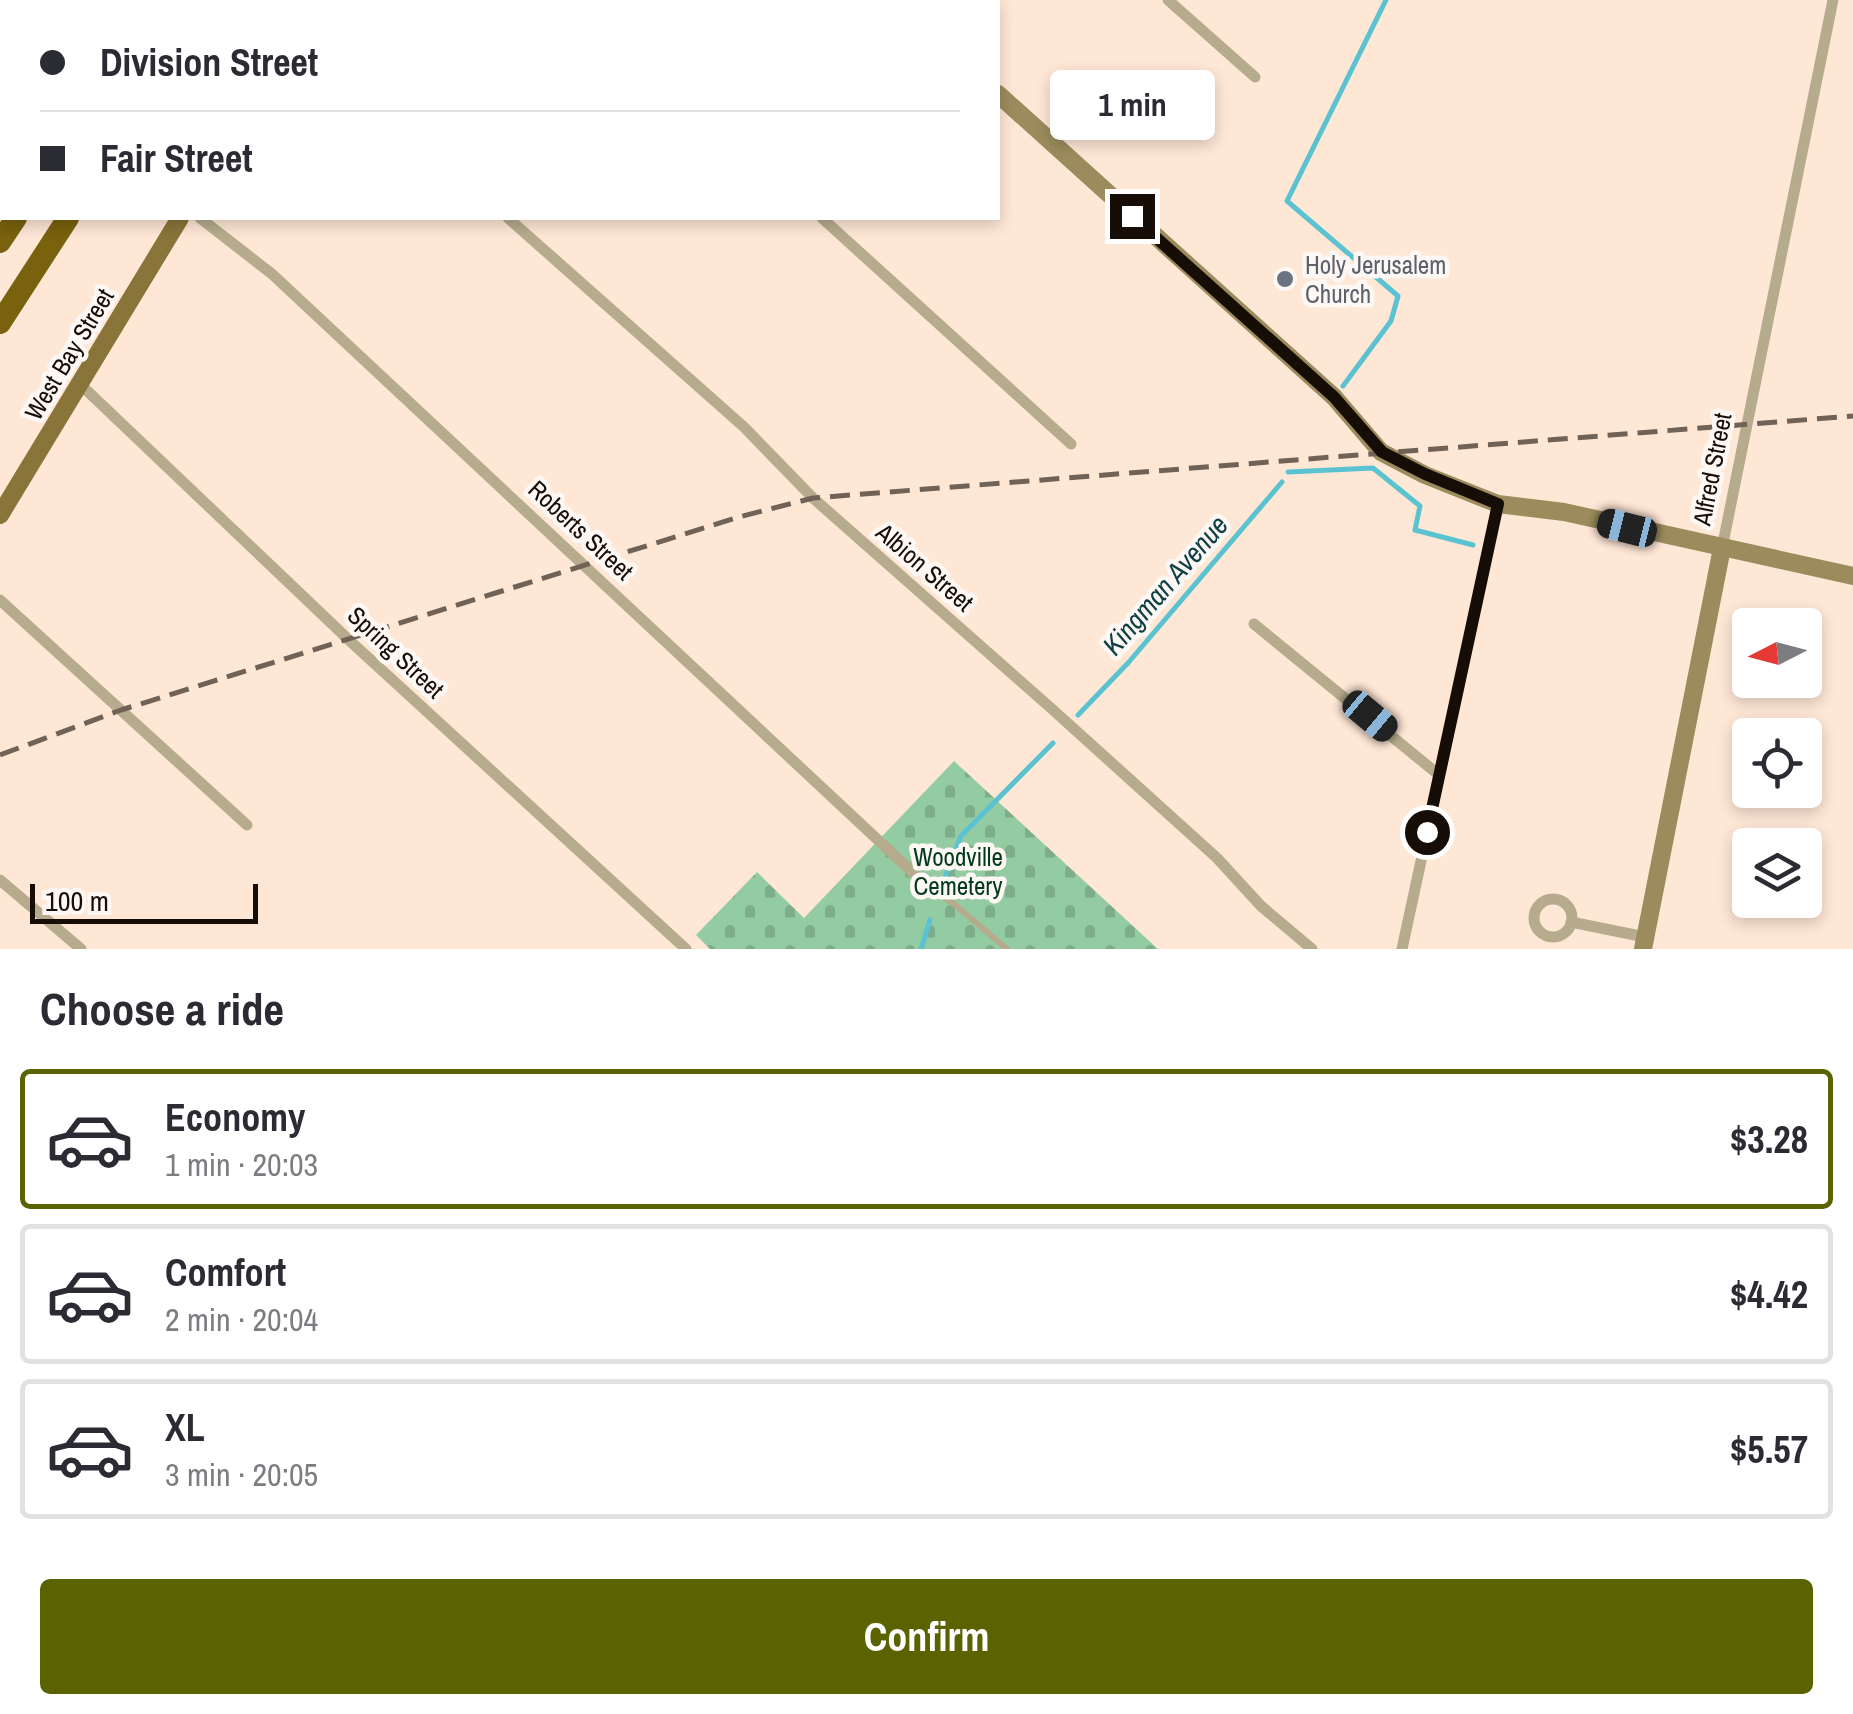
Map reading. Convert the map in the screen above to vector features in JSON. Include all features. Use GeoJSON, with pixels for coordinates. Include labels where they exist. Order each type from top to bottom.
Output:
{"type":"FeatureCollection","features":[{"type":"Feature","properties":{"kind":"highway"},"geometry":{"type":"LineString","coordinates":[[0,242],[15,220]]}},
{"type":"Feature","properties":{"kind":"highway"},"geometry":{"type":"LineString","coordinates":[[0,323],[67,220]]}},
{"type":"Feature","properties":{"kind":"main road","name":"West Bay Street"},"geometry":{"type":"LineString","coordinates":[[0,516],[179,220]]}},
{"type":"Feature","properties":{"kind":"street"},"geometry":{"type":"LineString","coordinates":[[1168,0],[1255,77]]}},
{"type":"Feature","properties":{"kind":"street","name":"Alfred Street"},"geometry":{"type":"LineString","coordinates":[[1644,943],[1833,0]]}},
{"type":"Feature","properties":{"kind":"street"},"geometry":{"type":"LineString","coordinates":[[1000,96],[1334,397],[1382,452],[1498,504],[1564,512],[1853,576]]}},
{"type":"Feature","properties":{"kind":"street","name":"Roberts Street"},"geometry":{"type":"LineString","coordinates":[[203,220],[272,274],[924,883]]}},
{"type":"Feature","properties":{"kind":"street","name":"Albion Street"},"geometry":{"type":"LineString","coordinates":[[510,220],[744,428],[813,498],[1052,709],[1312,949]]}},
{"type":"Feature","properties":{"kind":"street"},"geometry":{"type":"LineString","coordinates":[[824,220],[1071,444]]}},
{"type":"Feature","properties":{"kind":"street","name":"Spring Street"},"geometry":{"type":"LineString","coordinates":[[80,384],[350,641],[686,949]]}},
{"type":"Feature","properties":{"kind":"street"},"geometry":{"type":"LineString","coordinates":[[1402,949],[1498,504]]}},
{"type":"Feature","properties":{"kind":"street"},"geometry":{"type":"LineString","coordinates":[[0,600],[248,825]]}},
{"type":"Feature","properties":{"kind":"street"},"geometry":{"type":"LineString","coordinates":[[1254,624],[1440,775]]}},
{"type":"Feature","properties":{"kind":"street"},"geometry":{"type":"LineString","coordinates":[[0,880],[80,949]]}},
{"type":"Feature","properties":{"kind":"street"},"geometry":{"type":"LineString","coordinates":[[1571,922],[1644,943]]}},
{"type":"Feature","properties":{"kind":"lane"},"geometry":{"type":"LineString","coordinates":[[924,883],[1007,949]]}},
{"type":"Feature","properties":{"kind":"green space","name":"Woodville Cemetery"},"geometry":{"type":"Polygon","coordinates":[[[954,761],[1158,949],[710,949],[696,935],[757,872],[804,918],[954,761]]]}},
{"type":"Feature","properties":{"kind":"waterway","name":"Kingman Avenue"},"geometry":{"type":"LineString","coordinates":[[1343,386],[1391,321],[1398,296],[1287,201],[1386,0]]}},
{"type":"Feature","properties":{"kind":"waterway"},"geometry":{"type":"LineString","coordinates":[[1288,472],[1373,468],[1420,506],[1415,530],[1473,545]]}},
{"type":"Feature","properties":{"kind":"waterway","name":"Kingman Avenue"},"geometry":{"type":"LineString","coordinates":[[1078,715],[1128,663],[1282,482]]}},
{"type":"Feature","properties":{"kind":"waterway","name":"Kingman Avenue"},"geometry":{"type":"LineString","coordinates":[[945,878],[961,836],[1053,743]]}},
{"type":"Feature","properties":{"kind":"waterway","name":"Kingman Avenue"},"geometry":{"type":"LineString","coordinates":[[921,949],[930,920]]}},
{"type":"Feature","properties":{"kind":"railway"},"geometry":{"type":"LineString","coordinates":[[0,755],[121,710],[739,517],[813,498],[1853,416]]}},
{"type":"Feature","properties":{"kind":"place","name":"Holy Jerusalem Church"},"geometry":{"type":"Point","coordinates":[1285,279]}},
{"type":"Feature","properties":{"kind":"route"},"geometry":{"type":"LineString","coordinates":[[1132,216],[1334,397],[1382,452],[1498,504],[1427,832]]}}]}
